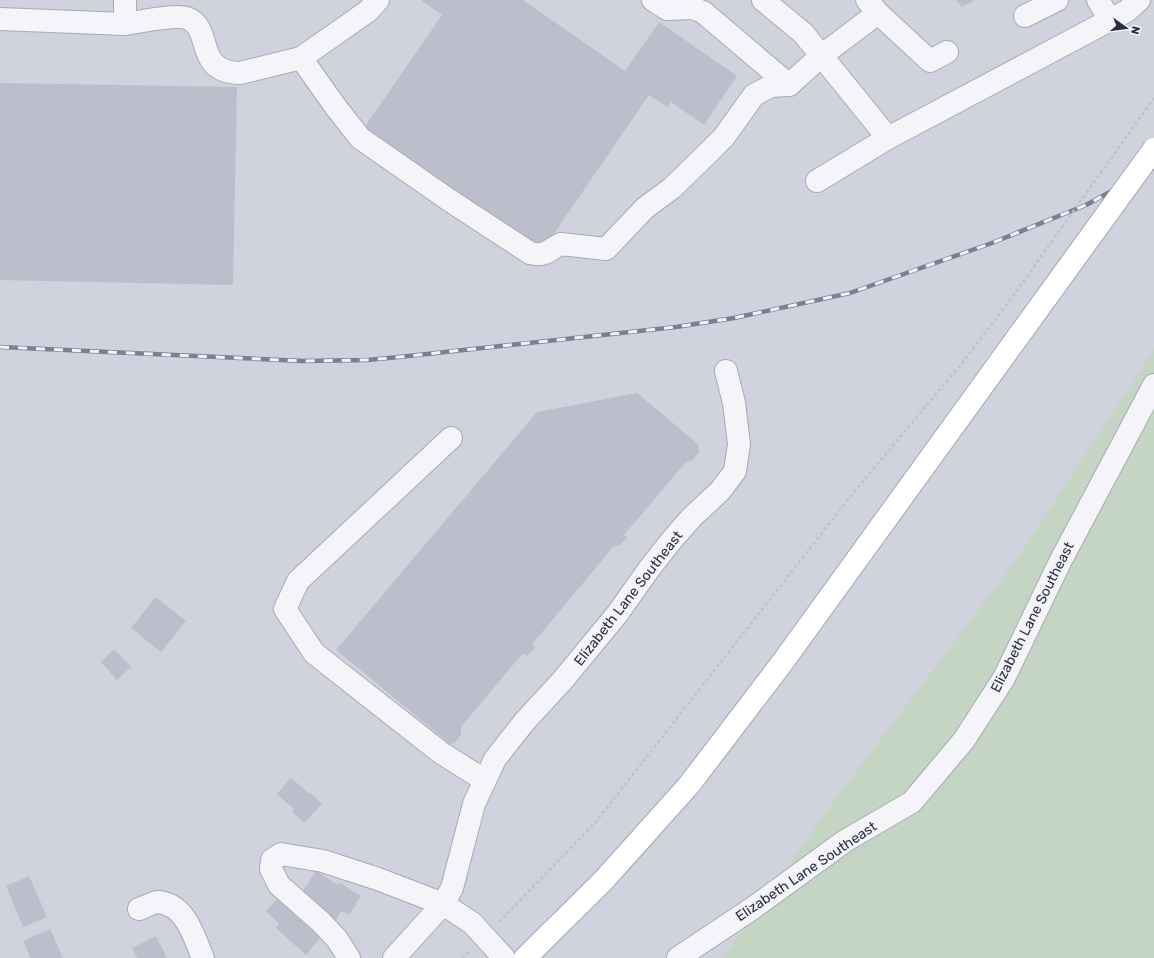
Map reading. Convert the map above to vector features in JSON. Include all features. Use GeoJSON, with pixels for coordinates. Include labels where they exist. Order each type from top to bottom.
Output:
{"type":"FeatureCollection","features":[{"type":"Feature","properties":{"kind":"main road"},"geometry":{"type":"LineString","coordinates":[[525,958],[603,881],[689,785],[786,657],[1154,149]]}},
{"type":"Feature","properties":{"kind":"street"},"geometry":{"type":"LineString","coordinates":[[125,0],[125,24]]}},
{"type":"Feature","properties":{"kind":"street"},"geometry":{"type":"LineString","coordinates":[[0,19],[125,24],[166,18],[186,18],[197,26],[213,63],[221,70],[240,73],[301,58],[368,11],[378,0]]}},
{"type":"Feature","properties":{"kind":"street"},"geometry":{"type":"LineString","coordinates":[[653,0],[667,9],[692,8],[703,12],[789,85]]}},
{"type":"Feature","properties":{"kind":"street"},"geometry":{"type":"LineString","coordinates":[[763,0],[803,33],[888,138]]}},
{"type":"Feature","properties":{"kind":"street"},"geometry":{"type":"LineString","coordinates":[[1025,16],[1057,0]]}},
{"type":"Feature","properties":{"kind":"street"},"geometry":{"type":"LineString","coordinates":[[1098,0],[1110,20]]}},
{"type":"Feature","properties":{"kind":"street"},"geometry":{"type":"LineString","coordinates":[[817,181],[888,138],[1127,11],[1139,0]]}},
{"type":"Feature","properties":{"kind":"street"},"geometry":{"type":"LineString","coordinates":[[301,58],[360,138],[449,200],[530,253],[539,255],[547,253],[554,247],[561,244],[606,249],[645,208],[672,188],[724,137],[754,95],[771,86],[789,85],[873,6],[930,61],[947,52]]}},
{"type":"Feature","properties":{"kind":"street","name":"Elizabeth Lane Southeast"},"geometry":{"type":"LineString","coordinates":[[394,958],[442,904],[452,888],[474,804],[495,759],[525,721],[562,681],[618,613],[671,541],[692,517],[720,491],[735,471],[739,444],[734,402],[726,371]]}},
{"type":"Feature","properties":{"kind":"street","name":"Elizabeth Lane Southeast"},"geometry":{"type":"LineString","coordinates":[[678,958],[752,908],[846,841],[912,802],[964,740],[1004,678],[1061,560],[1154,385]]}},
{"type":"Feature","properties":{"kind":"street"},"geometry":{"type":"LineString","coordinates":[[451,438],[298,581],[284,609],[314,653],[440,752],[484,780]]}},
{"type":"Feature","properties":{"kind":"street"},"geometry":{"type":"LineString","coordinates":[[349,958],[337,939],[322,922],[279,885],[271,869],[272,860],[281,854],[323,861],[378,879],[442,904],[472,923],[504,958]]}},
{"type":"Feature","properties":{"kind":"street"},"geometry":{"type":"LineString","coordinates":[[139,909],[158,902],[171,905],[186,919],[203,958]]}},
{"type":"Feature","properties":{"kind":"path"},"geometry":{"type":"LineString","coordinates":[[462,958],[485,937],[595,823],[854,492],[962,363],[1016,292],[1154,98]]}},
{"type":"Feature","properties":{"kind":"shaded area"},"geometry":{"type":"Polygon","coordinates":[[[0,0],[1154,0],[1154,349],[1017,558],[825,813],[722,958],[0,958],[0,0]]]}},
{"type":"Feature","properties":{"kind":"green space"},"geometry":{"type":"Polygon","coordinates":[[[1154,349],[1154,958],[722,958],[825,813],[1017,558],[1154,349]]]}},
{"type":"Feature","properties":{"kind":"building"},"geometry":{"type":"Polygon","coordinates":[[[421,0],[523,0],[625,71],[659,22],[737,76],[704,125],[671,102],[667,107],[649,95],[542,251],[364,128],[442,15],[421,0]]]}},
{"type":"Feature","properties":{"kind":"building"},"geometry":{"type":"Polygon","coordinates":[[[956,0],[975,0],[962,7],[956,0]]]}},
{"type":"Feature","properties":{"kind":"building"},"geometry":{"type":"Polygon","coordinates":[[[0,83],[237,87],[233,285],[0,280],[0,83]]]}},
{"type":"Feature","properties":{"kind":"building"},"geometry":{"type":"Polygon","coordinates":[[[637,393],[698,444],[699,452],[692,461],[686,462],[624,535],[627,537],[620,545],[613,547],[533,643],[534,649],[527,656],[523,653],[461,727],[461,734],[455,743],[450,744],[336,650],[537,412],[637,393]]]}},
{"type":"Feature","properties":{"kind":"building"},"geometry":{"type":"Polygon","coordinates":[[[156,597],[186,621],[161,652],[131,628],[156,597]]]}},
{"type":"Feature","properties":{"kind":"building"},"geometry":{"type":"Polygon","coordinates":[[[114,649],[131,667],[117,680],[101,662],[114,649]]]}},
{"type":"Feature","properties":{"kind":"building"},"geometry":{"type":"Polygon","coordinates":[[[291,778],[310,794],[311,793],[322,804],[304,823],[292,812],[294,809],[277,794],[291,778]]]}},
{"type":"Feature","properties":{"kind":"building"},"geometry":{"type":"Polygon","coordinates":[[[316,871],[338,885],[340,883],[361,896],[349,915],[341,911],[335,922],[319,912],[322,907],[301,894],[316,871]]]}},
{"type":"Feature","properties":{"kind":"building"},"geometry":{"type":"Polygon","coordinates":[[[29,876],[47,917],[23,927],[6,886],[29,876]]]}},
{"type":"Feature","properties":{"kind":"building"},"geometry":{"type":"Polygon","coordinates":[[[277,899],[320,938],[306,955],[276,928],[279,924],[266,911],[277,899]]]}},
{"type":"Feature","properties":{"kind":"building"},"geometry":{"type":"Polygon","coordinates":[[[50,929],[63,958],[31,958],[23,941],[50,929]]]}},
{"type":"Feature","properties":{"kind":"building"},"geometry":{"type":"Polygon","coordinates":[[[156,936],[167,958],[137,958],[132,948],[156,936]]]}},
{"type":"Feature","properties":{"kind":"railway"},"geometry":{"type":"LineString","coordinates":[[0,347],[303,361],[367,360],[676,327],[734,318],[850,293],[992,243],[1086,205],[1154,168]]}}]}
